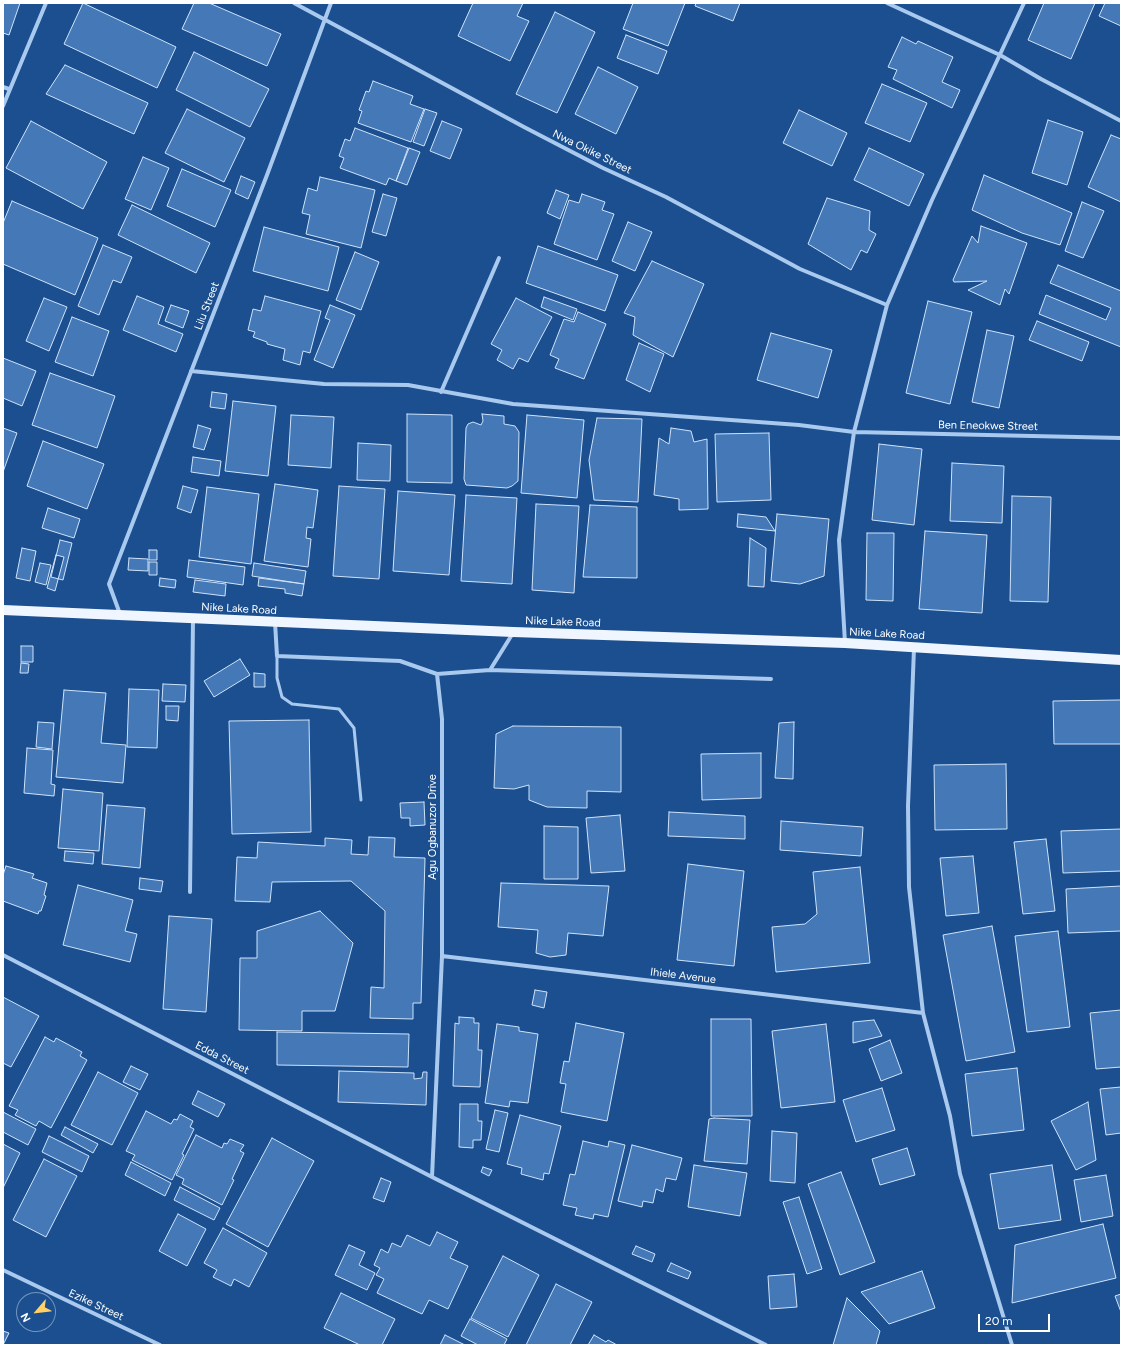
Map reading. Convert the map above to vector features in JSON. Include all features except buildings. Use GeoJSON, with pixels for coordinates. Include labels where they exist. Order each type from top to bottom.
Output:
{"type":"FeatureCollection","features":[{"type":"Feature","properties":{"kind":"main road","name":"Nike Lake Road"},"geometry":{"type":"LineString","coordinates":[[3,610],[513,632],[914,647],[1121,660]]}},
{"type":"Feature","properties":{"kind":"street"},"geometry":{"type":"LineString","coordinates":[[3,106],[46,3]]}},
{"type":"Feature","properties":{"kind":"street","name":"Nwa Okike Street"},"geometry":{"type":"LineString","coordinates":[[294,3],[524,127],[603,168],[666,197],[800,269],[887,305]]}},
{"type":"Feature","properties":{"kind":"street","name":"Lilu Street"},"geometry":{"type":"LineString","coordinates":[[120,615],[108,584],[267,175],[331,3]]}},
{"type":"Feature","properties":{"kind":"street"},"geometry":{"type":"LineString","coordinates":[[888,3],[1000,55],[1121,121]]}},
{"type":"Feature","properties":{"kind":"street"},"geometry":{"type":"LineString","coordinates":[[845,644],[840,540],[854,432],[887,305],[932,200],[1024,3]]}},
{"type":"Feature","properties":{"kind":"street"},"geometry":{"type":"LineString","coordinates":[[3,87],[9,89]]}},
{"type":"Feature","properties":{"kind":"street"},"geometry":{"type":"LineString","coordinates":[[442,392],[499,258]]}},
{"type":"Feature","properties":{"kind":"street","name":"Ben Eneokwe Street"},"geometry":{"type":"LineString","coordinates":[[191,371],[324,384],[408,385],[513,404],[799,425],[854,432],[1121,438]]}},
{"type":"Feature","properties":{"kind":"street"},"geometry":{"type":"LineString","coordinates":[[190,892],[193,619]]}},
{"type":"Feature","properties":{"kind":"street"},"geometry":{"type":"LineString","coordinates":[[275,622],[277,656],[400,661],[437,674],[490,670],[770,679]]}},
{"type":"Feature","properties":{"kind":"street"},"geometry":{"type":"LineString","coordinates":[[490,670],[513,632]]}},
{"type":"Feature","properties":{"kind":"street"},"geometry":{"type":"LineString","coordinates":[[914,647],[908,806],[909,888],[923,1013],[950,1116],[960,1174],[1012,1345]]}},
{"type":"Feature","properties":{"kind":"street","name":"Agu Ogbanuzor Drive"},"geometry":{"type":"LineString","coordinates":[[432,1177],[442,956],[442,719],[437,674]]}},
{"type":"Feature","properties":{"kind":"street","name":"Edda Street"},"geometry":{"type":"LineString","coordinates":[[3,955],[432,1177],[766,1345]]}},
{"type":"Feature","properties":{"kind":"street","name":"Ihiele Avenue"},"geometry":{"type":"LineString","coordinates":[[442,956],[923,1013]]}},
{"type":"Feature","properties":{"kind":"street","name":"Ezike Street"},"geometry":{"type":"LineString","coordinates":[[3,1270],[160,1345]]}},
{"type":"Feature","properties":{"kind":"lane"},"geometry":{"type":"LineString","coordinates":[[277,656],[277,678],[282,697],[292,704],[339,709],[354,728],[361,800]]}}]}
